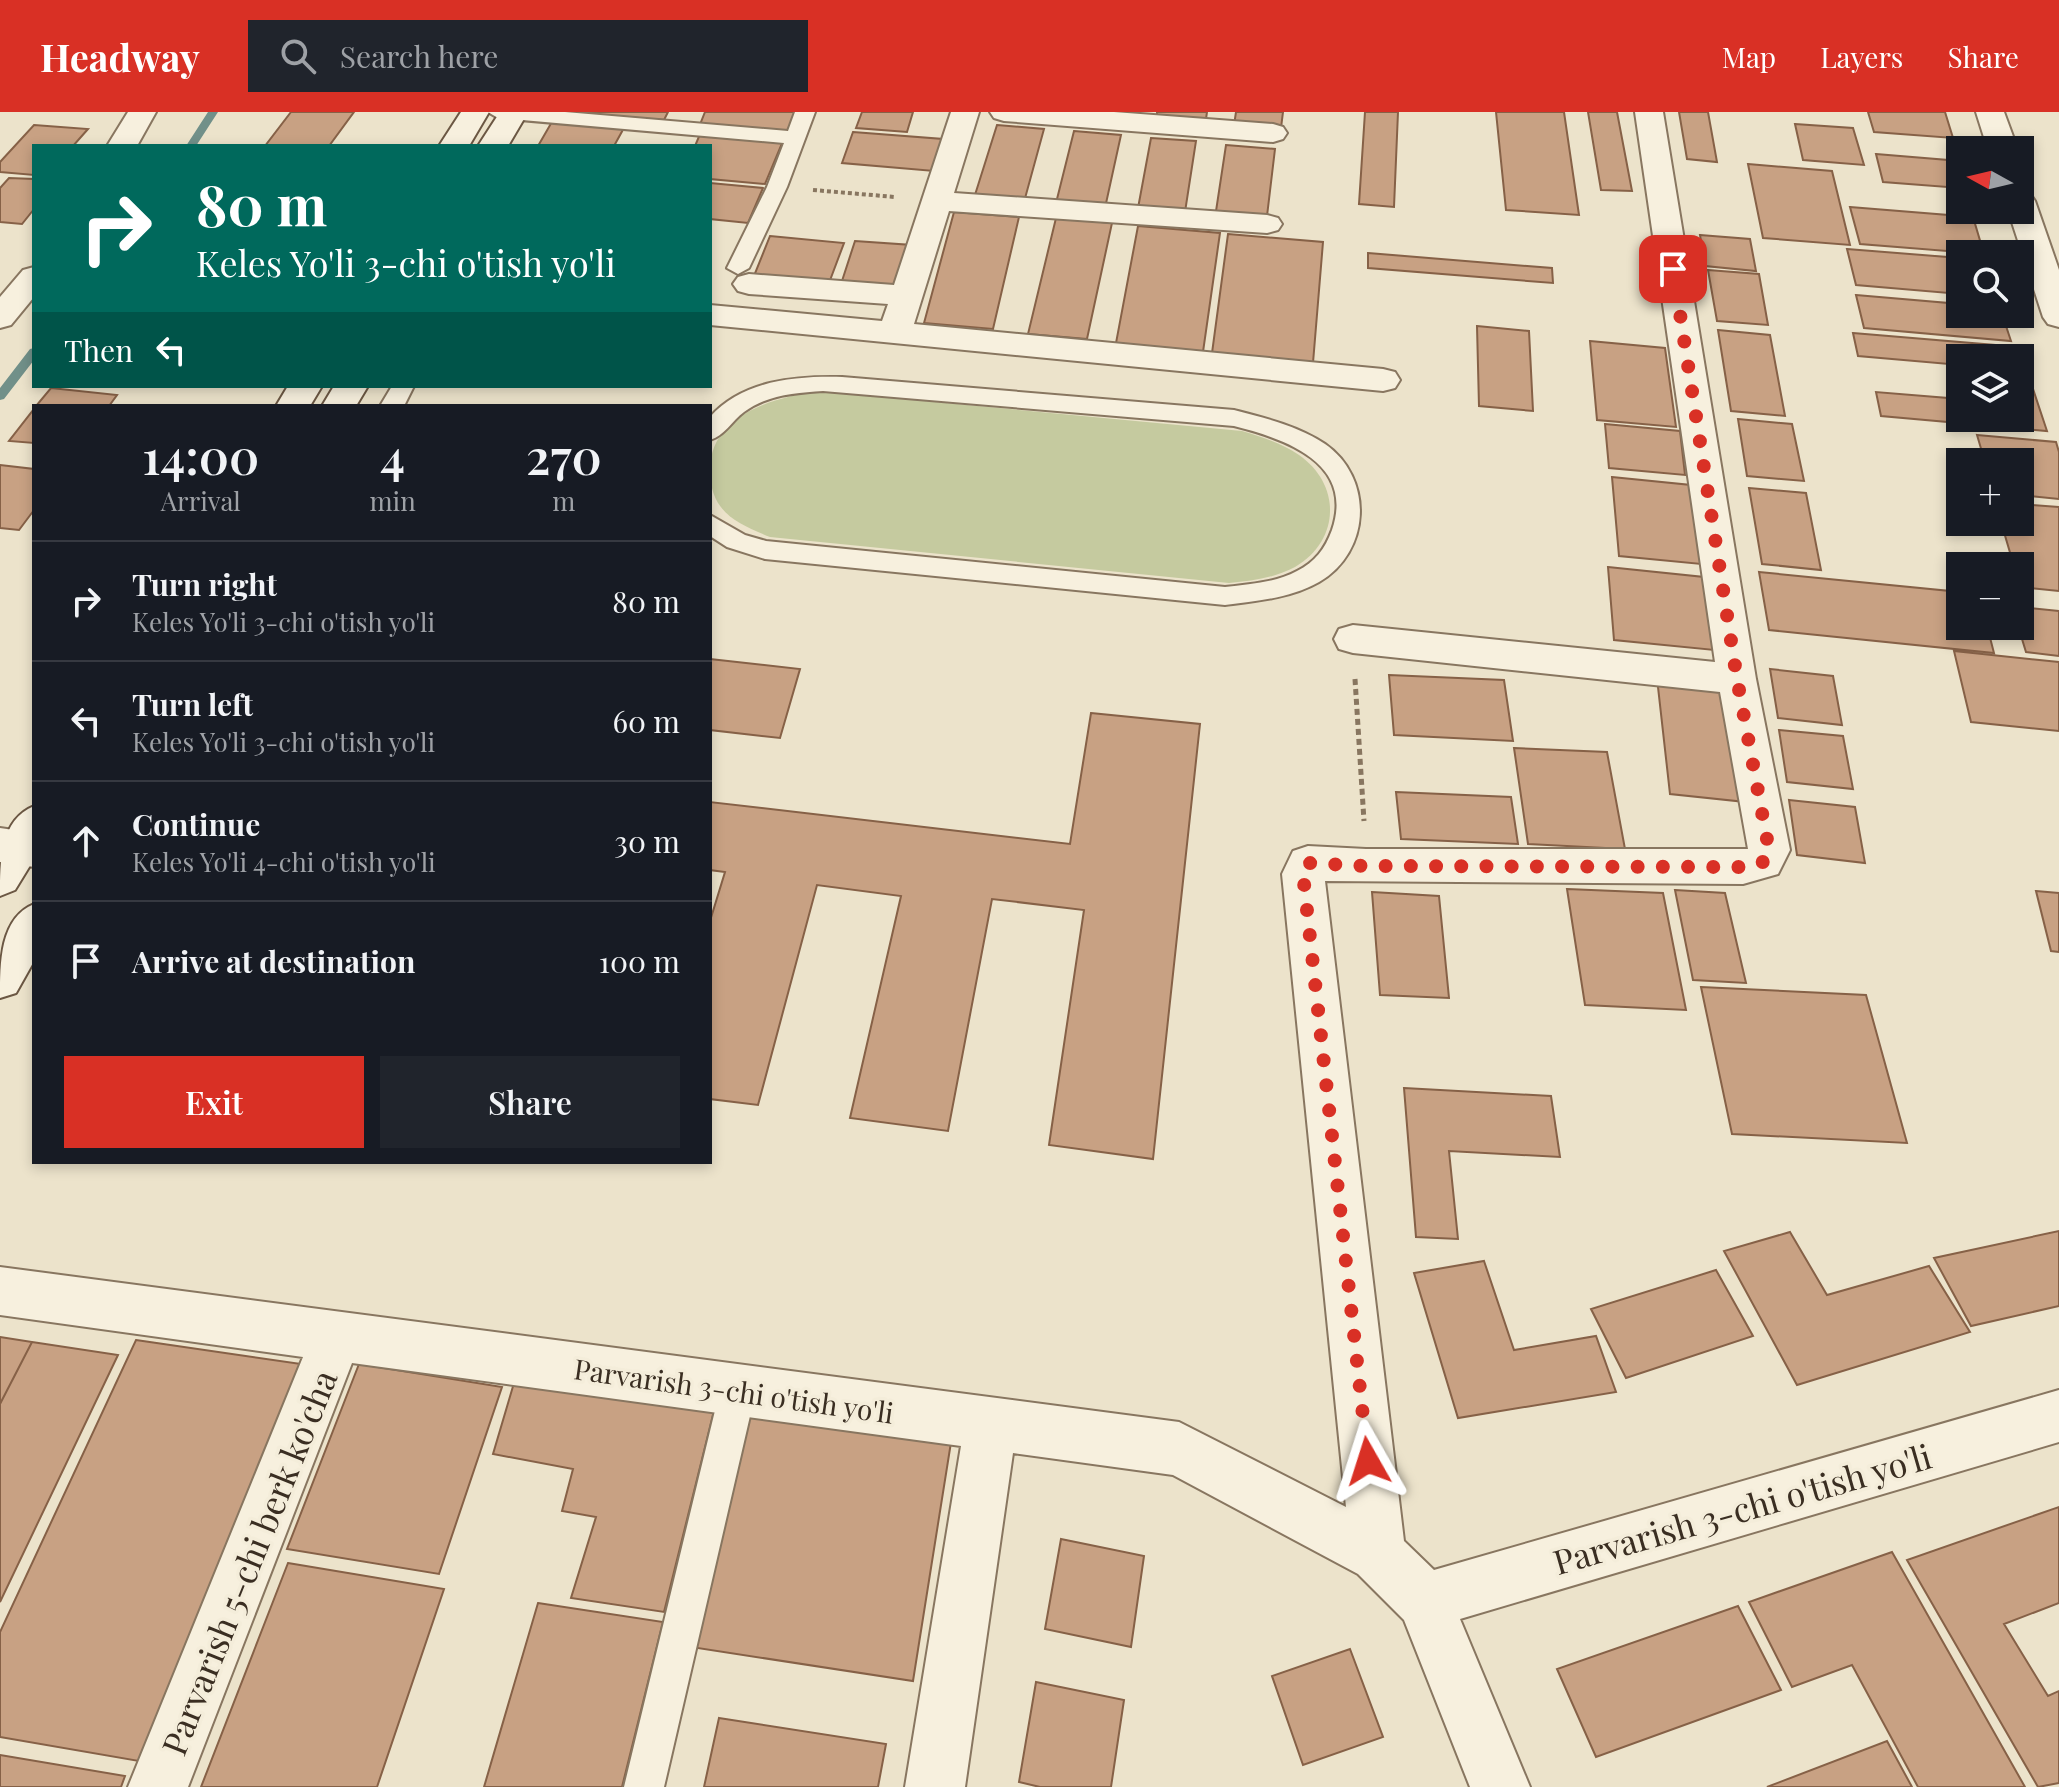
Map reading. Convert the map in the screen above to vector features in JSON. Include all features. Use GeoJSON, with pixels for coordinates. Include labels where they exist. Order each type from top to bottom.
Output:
{"type":"FeatureCollection","features":[{"type":"Feature","properties":{"kind":"street"},"geometry":{"type":"LineString","coordinates":[[123,144],[142,112]]}},
{"type":"Feature","properties":{"kind":"street"},"geometry":{"type":"LineString","coordinates":[[455,144],[475,112]]}},
{"type":"Feature","properties":{"kind":"street"},"geometry":{"type":"LineString","coordinates":[[494,144],[508,112]]}},
{"type":"Feature","properties":{"kind":"street"},"geometry":{"type":"LineString","coordinates":[[895,333],[965,112]]}},
{"type":"Feature","properties":{"kind":"street"},"geometry":{"type":"LineString","coordinates":[[1004,112],[1273,133]]}},
{"type":"Feature","properties":{"kind":"street"},"geometry":{"type":"LineString","coordinates":[[1378,1554],[1303,874],[1308,863],[1366,866],[1758,866],[1766,860],[1769,850],[1737,679],[1649,112]]}},
{"type":"Feature","properties":{"kind":"street"},"geometry":{"type":"LineString","coordinates":[[1990,112],[1998,136]]}},
{"type":"Feature","properties":{"kind":"street"},"geometry":{"type":"LineString","coordinates":[[937,201],[1267,224]]}},
{"type":"Feature","properties":{"kind":"street"},"geometry":{"type":"LineString","coordinates":[[2028,224],[2059,317]]}},
{"type":"Feature","properties":{"kind":"street"},"geometry":{"type":"LineString","coordinates":[[744,276],[906,296]]}},
{"type":"Feature","properties":{"kind":"street"},"geometry":{"type":"LineString","coordinates":[[0,318],[32,279]]}},
{"type":"Feature","properties":{"kind":"street"},"geometry":{"type":"LineString","coordinates":[[712,315],[1383,380]]}},
{"type":"Feature","properties":{"kind":"street"},"geometry":{"type":"LineString","coordinates":[[1353,639],[1737,679]]}},
{"type":"Feature","properties":{"kind":"street"},"geometry":{"type":"LineString","coordinates":[[0,979],[32,925]]}},
{"type":"Feature","properties":{"kind":"street","name":"Parvarish 3-chi o'tish yo'li"},"geometry":{"type":"LineString","coordinates":[[0,1291],[1179,1449],[1378,1554],[1425,1601],[1500,1787]]}},
{"type":"Feature","properties":{"kind":"street","name":"Parvarish 5-chi berk ko'cha"},"geometry":{"type":"LineString","coordinates":[[158,1787],[337,1337]]}},
{"type":"Feature","properties":{"kind":"street","name":"Parvarish 3-chi o'tish yo'li"},"geometry":{"type":"LineString","coordinates":[[1425,1601],[2059,1416]]}},
{"type":"Feature","properties":{"kind":"street"},"geometry":{"type":"LineString","coordinates":[[935,1787],[991,1424]]}},
{"type":"Feature","properties":{"kind":"lane"},"geometry":{"type":"LineString","coordinates":[[508,112],[796,138]]}},
{"type":"Feature","properties":{"kind":"lane"},"geometry":{"type":"LineString","coordinates":[[744,276],[805,112]]}},
{"type":"Feature","properties":{"kind":"lane"},"geometry":{"type":"LineString","coordinates":[[712,429],[723,414],[751,395],[796,383],[842,384],[1234,418],[1294,435],[1324,456],[1346,478],[1351,508],[1339,545],[1320,570],[1280,589],[1225,596],[765,550],[736,541],[712,525]]}},
{"type":"Feature","properties":{"kind":"lane"},"geometry":{"type":"LineString","coordinates":[[644,1787],[738,1390]]}},
{"type":"Feature","properties":{"kind":"path"},"geometry":{"type":"LineString","coordinates":[[777,187],[937,201]]}},
{"type":"Feature","properties":{"kind":"path"},"geometry":{"type":"LineString","coordinates":[[1353,639],[1366,866]]}},
{"type":"Feature","properties":{"kind":"green space"},"geometry":{"type":"Polygon","coordinates":[[[819,391],[1242,431],[1285,447],[1313,467],[1328,497],[1330,512],[1327,528],[1321,543],[1295,567],[1263,578],[1229,583],[770,537],[736,521],[720,506],[712,487],[712,457],[721,435],[732,422],[764,404],[819,391]]]}},
{"type":"Feature","properties":{"kind":"building"},"geometry":{"type":"Polygon","coordinates":[[[291,112],[354,112],[330,144],[267,144],[291,112]]]}},
{"type":"Feature","properties":{"kind":"building"},"geometry":{"type":"Polygon","coordinates":[[[559,112],[668,112],[664,120],[559,112]]]}},
{"type":"Feature","properties":{"kind":"building"},"geometry":{"type":"Polygon","coordinates":[[[705,112],[795,112],[787,133],[699,127],[705,112]]]}},
{"type":"Feature","properties":{"kind":"building"},"geometry":{"type":"Polygon","coordinates":[[[862,112],[913,112],[907,132],[856,128],[862,112]]]}},
{"type":"Feature","properties":{"kind":"building"},"geometry":{"type":"Polygon","coordinates":[[[1157,112],[1207,112],[1206,119],[1157,115],[1157,112]]]}},
{"type":"Feature","properties":{"kind":"building"},"geometry":{"type":"Polygon","coordinates":[[[1236,112],[1283,112],[1281,128],[1234,125],[1236,112]]]}},
{"type":"Feature","properties":{"kind":"building"},"geometry":{"type":"Polygon","coordinates":[[[1365,112],[1398,112],[1394,207],[1359,204],[1365,112]]]}},
{"type":"Feature","properties":{"kind":"building"},"geometry":{"type":"Polygon","coordinates":[[[1496,112],[1564,112],[1579,215],[1506,210],[1496,112]]]}},
{"type":"Feature","properties":{"kind":"building"},"geometry":{"type":"Polygon","coordinates":[[[1588,112],[1617,112],[1632,191],[1601,190],[1588,112]]]}},
{"type":"Feature","properties":{"kind":"building"},"geometry":{"type":"Polygon","coordinates":[[[1679,112],[1708,112],[1717,162],[1687,159],[1679,112]]]}},
{"type":"Feature","properties":{"kind":"building"},"geometry":{"type":"Polygon","coordinates":[[[1868,112],[1945,112],[1952,136],[1946,137],[1874,132],[1868,112]]]}},
{"type":"Feature","properties":{"kind":"building"},"geometry":{"type":"Polygon","coordinates":[[[553,120],[625,126],[615,144],[539,144],[553,120]]]}},
{"type":"Feature","properties":{"kind":"building"},"geometry":{"type":"Polygon","coordinates":[[[1795,124],[1853,128],[1864,165],[1803,160],[1795,124]]]}},
{"type":"Feature","properties":{"kind":"building"},"geometry":{"type":"Polygon","coordinates":[[[34,125],[88,129],[75,144],[32,144],[32,175],[0,172],[0,162],[34,125]]]}},
{"type":"Feature","properties":{"kind":"building"},"geometry":{"type":"Polygon","coordinates":[[[997,125],[1044,129],[1024,202],[974,198],[997,125]]]}},
{"type":"Feature","properties":{"kind":"building"},"geometry":{"type":"Polygon","coordinates":[[[1074,131],[1121,135],[1105,208],[1056,203],[1074,131]]]}},
{"type":"Feature","properties":{"kind":"building"},"geometry":{"type":"Polygon","coordinates":[[[853,132],[943,139],[934,171],[842,163],[853,132]]]}},
{"type":"Feature","properties":{"kind":"building"},"geometry":{"type":"Polygon","coordinates":[[[700,134],[783,141],[765,184],[712,179],[712,144],[696,144],[700,134]]]}},
{"type":"Feature","properties":{"kind":"building"},"geometry":{"type":"Polygon","coordinates":[[[1151,138],[1196,141],[1185,212],[1138,208],[1151,138]]]}},
{"type":"Feature","properties":{"kind":"building"},"geometry":{"type":"Polygon","coordinates":[[[1226,145],[1275,149],[1267,216],[1216,211],[1226,145]]]}},
{"type":"Feature","properties":{"kind":"building"},"geometry":{"type":"Polygon","coordinates":[[[1876,154],[1946,160],[1946,187],[1883,182],[1876,154]]]}},
{"type":"Feature","properties":{"kind":"building"},"geometry":{"type":"Polygon","coordinates":[[[1748,164],[1832,171],[1850,245],[1763,238],[1748,164]]]}},
{"type":"Feature","properties":{"kind":"building"},"geometry":{"type":"Polygon","coordinates":[[[9,178],[32,179],[32,212],[22,224],[0,222],[0,188],[9,178]]]}},
{"type":"Feature","properties":{"kind":"building"},"geometry":{"type":"Polygon","coordinates":[[[712,183],[763,188],[748,223],[712,219],[712,183]]]}},
{"type":"Feature","properties":{"kind":"building"},"geometry":{"type":"Polygon","coordinates":[[[1850,207],[1946,215],[1946,224],[1975,224],[1980,240],[1946,240],[1946,251],[1860,244],[1850,207]]]}},
{"type":"Feature","properties":{"kind":"building"},"geometry":{"type":"Polygon","coordinates":[[[954,212],[1019,217],[993,329],[924,323],[954,212]]]}},
{"type":"Feature","properties":{"kind":"building"},"geometry":{"type":"Polygon","coordinates":[[[1056,218],[1112,223],[1087,339],[1028,334],[1056,218]]]}},
{"type":"Feature","properties":{"kind":"building"},"geometry":{"type":"Polygon","coordinates":[[[1138,226],[1220,233],[1203,352],[1116,343],[1138,226]]]}},
{"type":"Feature","properties":{"kind":"building"},"geometry":{"type":"Polygon","coordinates":[[[1228,234],[1323,242],[1313,363],[1212,353],[1228,234]]]}},
{"type":"Feature","properties":{"kind":"building"},"geometry":{"type":"Polygon","coordinates":[[[1700,235],[1750,239],[1756,271],[1705,266],[1700,235]]]}},
{"type":"Feature","properties":{"kind":"building"},"geometry":{"type":"Polygon","coordinates":[[[770,236],[844,243],[829,283],[754,276],[770,236]]]}},
{"type":"Feature","properties":{"kind":"building"},"geometry":{"type":"Polygon","coordinates":[[[855,241],[912,245],[898,289],[841,284],[855,241]]]}},
{"type":"Feature","properties":{"kind":"building"},"geometry":{"type":"Polygon","coordinates":[[[1847,249],[1946,257],[1946,293],[1856,285],[1847,249]]]}},
{"type":"Feature","properties":{"kind":"building"},"geometry":{"type":"Polygon","coordinates":[[[1368,253],[1552,268],[1553,283],[1368,268],[1368,253]]]}},
{"type":"Feature","properties":{"kind":"building"},"geometry":{"type":"Polygon","coordinates":[[[1708,270],[1759,274],[1768,325],[1717,321],[1708,270]]]}},
{"type":"Feature","properties":{"kind":"building"},"geometry":{"type":"Polygon","coordinates":[[[1856,295],[1946,303],[1946,328],[2007,328],[2011,341],[1864,328],[1856,295]]]}},
{"type":"Feature","properties":{"kind":"building"},"geometry":{"type":"Polygon","coordinates":[[[1477,326],[1529,331],[1533,411],[1479,406],[1477,326]]]}},
{"type":"Feature","properties":{"kind":"building"},"geometry":{"type":"Polygon","coordinates":[[[1718,330],[1770,335],[1785,416],[1731,411],[1718,330]]]}},
{"type":"Feature","properties":{"kind":"building"},"geometry":{"type":"Polygon","coordinates":[[[1853,333],[1983,344],[1946,344],[1946,364],[1858,356],[1853,333]]]}},
{"type":"Feature","properties":{"kind":"building"},"geometry":{"type":"Polygon","coordinates":[[[1590,341],[1665,348],[1676,427],[1597,420],[1590,341]]]}},
{"type":"Feature","properties":{"kind":"building"},"geometry":{"type":"Polygon","coordinates":[[[51,388],[117,395],[110,404],[38,404],[51,388]]]}},
{"type":"Feature","properties":{"kind":"building"},"geometry":{"type":"Polygon","coordinates":[[[1876,392],[1946,398],[1946,422],[1881,416],[1876,392]]]}},
{"type":"Feature","properties":{"kind":"building"},"geometry":{"type":"Polygon","coordinates":[[[2034,392],[2047,431],[2034,430],[2034,392]]]}},
{"type":"Feature","properties":{"kind":"building"},"geometry":{"type":"Polygon","coordinates":[[[32,412],[32,443],[9,441],[32,412]]]}},
{"type":"Feature","properties":{"kind":"building"},"geometry":{"type":"Polygon","coordinates":[[[1738,419],[1792,424],[1804,481],[1747,476],[1738,419]]]}},
{"type":"Feature","properties":{"kind":"building"},"geometry":{"type":"Polygon","coordinates":[[[1605,424],[1680,431],[1685,475],[1609,468],[1605,424]]]}},
{"type":"Feature","properties":{"kind":"building"},"geometry":{"type":"Polygon","coordinates":[[[1977,435],[2056,442],[2059,452],[2059,499],[2034,496],[2034,448],[1981,448],[1977,435]]]}},
{"type":"Feature","properties":{"kind":"building"},"geometry":{"type":"Polygon","coordinates":[[[0,465],[32,469],[32,513],[19,530],[0,528],[0,465]]]}},
{"type":"Feature","properties":{"kind":"building"},"geometry":{"type":"Polygon","coordinates":[[[1612,477],[1691,485],[1701,564],[1619,556],[1612,477]]]}},
{"type":"Feature","properties":{"kind":"building"},"geometry":{"type":"Polygon","coordinates":[[[1749,488],[1806,493],[1821,570],[1762,564],[1749,488]]]}},
{"type":"Feature","properties":{"kind":"building"},"geometry":{"type":"Polygon","coordinates":[[[2034,505],[2059,507],[2059,591],[2034,588],[2034,552],[2010,552],[2005,536],[2034,536],[2034,505]]]}},
{"type":"Feature","properties":{"kind":"building"},"geometry":{"type":"Polygon","coordinates":[[[1608,567],[1704,577],[1714,650],[1614,640],[1608,567]]]}},
{"type":"Feature","properties":{"kind":"building"},"geometry":{"type":"Polygon","coordinates":[[[1759,572],[1946,591],[1946,640],[1991,640],[1994,653],[1769,630],[1759,572]]]}},
{"type":"Feature","properties":{"kind":"building"},"geometry":{"type":"Polygon","coordinates":[[[2034,608],[2059,611],[2059,656],[2026,652],[2022,640],[2034,640],[2034,608]]]}},
{"type":"Feature","properties":{"kind":"building"},"geometry":{"type":"Polygon","coordinates":[[[1954,651],[2059,662],[2059,731],[1971,722],[1954,651]]]}},
{"type":"Feature","properties":{"kind":"building"},"geometry":{"type":"Polygon","coordinates":[[[712,659],[800,669],[780,738],[712,730],[712,659]]]}},
{"type":"Feature","properties":{"kind":"building"},"geometry":{"type":"Polygon","coordinates":[[[1770,669],[1833,676],[1842,725],[1778,718],[1770,669]]]}},
{"type":"Feature","properties":{"kind":"building"},"geometry":{"type":"Polygon","coordinates":[[[1389,675],[1504,680],[1513,741],[1394,735],[1389,675]]]}},
{"type":"Feature","properties":{"kind":"building"},"geometry":{"type":"Polygon","coordinates":[[[1657,678],[1729,685],[1746,802],[1670,794],[1657,678]]]}},
{"type":"Feature","properties":{"kind":"building"},"geometry":{"type":"Polygon","coordinates":[[[1091,713],[1200,724],[1153,1159],[1049,1145],[1084,910],[992,899],[948,1131],[850,1118],[901,896],[817,885],[758,1105],[712,1099],[712,914],[725,872],[712,870],[712,802],[1070,844],[1091,713]]]}},
{"type":"Feature","properties":{"kind":"building"},"geometry":{"type":"Polygon","coordinates":[[[1779,730],[1843,736],[1853,789],[1787,782],[1779,730]]]}},
{"type":"Feature","properties":{"kind":"building"},"geometry":{"type":"Polygon","coordinates":[[[1514,748],[1607,752],[1625,849],[1528,844],[1514,748]]]}},
{"type":"Feature","properties":{"kind":"building"},"geometry":{"type":"Polygon","coordinates":[[[1396,792],[1511,797],[1518,844],[1401,839],[1396,792]]]}},
{"type":"Feature","properties":{"kind":"building"},"geometry":{"type":"Polygon","coordinates":[[[1789,800],[1855,807],[1865,863],[1797,855],[1789,800]]]}},
{"type":"Feature","properties":{"kind":"building"},"geometry":{"type":"Polygon","coordinates":[[[1567,889],[1663,893],[1686,1010],[1585,1005],[1567,889]]]}},
{"type":"Feature","properties":{"kind":"building"},"geometry":{"type":"Polygon","coordinates":[[[1675,890],[1725,893],[1746,983],[1693,980],[1675,890]]]}},
{"type":"Feature","properties":{"kind":"building"},"geometry":{"type":"Polygon","coordinates":[[[2036,891],[2059,893],[2059,952],[2051,951],[2036,891]]]}},
{"type":"Feature","properties":{"kind":"building"},"geometry":{"type":"Polygon","coordinates":[[[1372,892],[1439,896],[1449,998],[1380,995],[1372,892]]]}},
{"type":"Feature","properties":{"kind":"building"},"geometry":{"type":"Polygon","coordinates":[[[1701,987],[1866,995],[1907,1143],[1732,1134],[1701,987]]]}},
{"type":"Feature","properties":{"kind":"building"},"geometry":{"type":"Polygon","coordinates":[[[1404,1088],[1551,1096],[1560,1157],[1449,1151],[1458,1239],[1416,1237],[1404,1088]]]}},
{"type":"Feature","properties":{"kind":"building"},"geometry":{"type":"Polygon","coordinates":[[[2059,1231],[2059,1306],[1971,1326],[1934,1258],[2059,1231]]]}},
{"type":"Feature","properties":{"kind":"building"},"geometry":{"type":"Polygon","coordinates":[[[1790,1232],[1827,1295],[1929,1266],[1970,1332],[1797,1385],[1724,1251],[1790,1232]]]}},
{"type":"Feature","properties":{"kind":"building"},"geometry":{"type":"Polygon","coordinates":[[[1484,1261],[1514,1350],[1596,1336],[1616,1392],[1458,1418],[1414,1273],[1484,1261]]]}},
{"type":"Feature","properties":{"kind":"building"},"geometry":{"type":"Polygon","coordinates":[[[1716,1270],[1753,1336],[1626,1378],[1591,1309],[1716,1270]]]}},
{"type":"Feature","properties":{"kind":"building"},"geometry":{"type":"Polygon","coordinates":[[[0,1337],[32,1342],[0,1404],[0,1337]]]}},
{"type":"Feature","properties":{"kind":"building"},"geometry":{"type":"Polygon","coordinates":[[[136,1340],[315,1366],[156,1764],[0,1737],[0,1632],[136,1340]]]}},
{"type":"Feature","properties":{"kind":"building"},"geometry":{"type":"Polygon","coordinates":[[[32,1342],[118,1355],[0,1602],[0,1404],[32,1342]]]}},
{"type":"Feature","properties":{"kind":"building"},"geometry":{"type":"Polygon","coordinates":[[[359,1364],[502,1387],[439,1574],[287,1549],[359,1364]]]}},
{"type":"Feature","properties":{"kind":"building"},"geometry":{"type":"Polygon","coordinates":[[[519,1366],[718,1395],[664,1612],[571,1598],[596,1517],[562,1511],[573,1469],[493,1454],[519,1366]]]}},
{"type":"Feature","properties":{"kind":"building"},"geometry":{"type":"Polygon","coordinates":[[[747,1408],[952,1436],[913,1681],[691,1647],[747,1408]]]}},
{"type":"Feature","properties":{"kind":"building"},"geometry":{"type":"Polygon","coordinates":[[[2059,1507],[2059,1603],[2004,1624],[2048,1696],[2059,1691],[2059,1783],[2038,1787],[1907,1560],[2059,1507]]]}},
{"type":"Feature","properties":{"kind":"building"},"geometry":{"type":"Polygon","coordinates":[[[1061,1539],[1144,1556],[1131,1647],[1045,1629],[1061,1539]]]}},
{"type":"Feature","properties":{"kind":"building"},"geometry":{"type":"Polygon","coordinates":[[[1892,1552],[2025,1787],[1918,1787],[1852,1665],[1792,1687],[1749,1602],[1892,1552]]]}},
{"type":"Feature","properties":{"kind":"building"},"geometry":{"type":"Polygon","coordinates":[[[288,1563],[444,1589],[377,1787],[201,1787],[288,1563]]]}},
{"type":"Feature","properties":{"kind":"building"},"geometry":{"type":"Polygon","coordinates":[[[538,1603],[663,1622],[622,1787],[484,1787],[538,1603]]]}},
{"type":"Feature","properties":{"kind":"building"},"geometry":{"type":"Polygon","coordinates":[[[1738,1606],[1781,1690],[1596,1757],[1557,1669],[1738,1606]]]}},
{"type":"Feature","properties":{"kind":"building"},"geometry":{"type":"Polygon","coordinates":[[[1350,1649],[1383,1737],[1303,1765],[1272,1676],[1350,1649]]]}},
{"type":"Feature","properties":{"kind":"building"},"geometry":{"type":"Polygon","coordinates":[[[1036,1682],[1124,1700],[1111,1787],[1040,1787],[1019,1782],[1036,1682]]]}},
{"type":"Feature","properties":{"kind":"building"},"geometry":{"type":"Polygon","coordinates":[[[719,1718],[886,1744],[878,1787],[704,1787],[719,1718]]]}},
{"type":"Feature","properties":{"kind":"building"},"geometry":{"type":"Polygon","coordinates":[[[1887,1741],[1912,1787],[1767,1787],[1887,1741]]]}},
{"type":"Feature","properties":{"kind":"building"},"geometry":{"type":"Polygon","coordinates":[[[0,1755],[125,1776],[121,1787],[0,1787],[0,1755]]]}},
{"type":"Feature","properties":{"kind":"waterway"},"geometry":{"type":"LineString","coordinates":[[192,144],[213,112]]}},
{"type":"Feature","properties":{"kind":"waterway"},"geometry":{"type":"LineString","coordinates":[[0,396],[32,355]]}},
{"type":"Feature","properties":{"kind":"route"},"geometry":{"type":"LineString","coordinates":[[1368,1461],[1303,874],[1308,863],[1366,866],[1743,867],[1758,866],[1766,860],[1769,850],[1737,679],[1673,269]]}}]}
